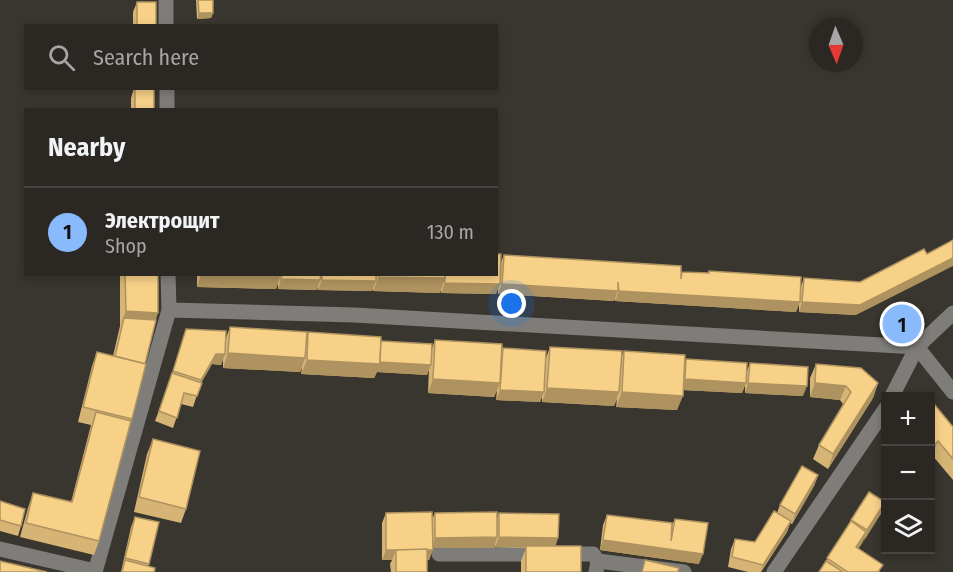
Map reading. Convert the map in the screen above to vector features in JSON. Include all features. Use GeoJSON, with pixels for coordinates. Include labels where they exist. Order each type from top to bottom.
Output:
{"type":"FeatureCollection","features":[{"type":"Feature","properties":{"kind":"street"},"geometry":{"type":"LineString","coordinates":[[166,0],[166,24]]}},
{"type":"Feature","properties":{"kind":"street"},"geometry":{"type":"LineString","coordinates":[[167,90],[167,108]]}},
{"type":"Feature","properties":{"kind":"street"},"geometry":{"type":"LineString","coordinates":[[0,549],[95,571],[169,310],[168,276]]}},
{"type":"Feature","properties":{"kind":"street"},"geometry":{"type":"LineString","coordinates":[[169,310],[354,315],[917,347],[953,392]]}},
{"type":"Feature","properties":{"kind":"street"},"geometry":{"type":"LineString","coordinates":[[894,392],[917,347],[953,313]]}},
{"type":"Feature","properties":{"kind":"street"},"geometry":{"type":"LineString","coordinates":[[774,572],[881,414]]}},
{"type":"Feature","properties":{"kind":"street"},"geometry":{"type":"LineString","coordinates":[[439,554],[593,554],[597,566],[684,572]]}},
{"type":"Feature","properties":{"kind":"building"},"geometry":{"type":"Polygon","coordinates":[[[198,0],[213,0],[213,13],[199,13],[198,0]]]}},
{"type":"Feature","properties":{"kind":"building"},"geometry":{"type":"Polygon","coordinates":[[[137,2],[156,2],[156,24],[137,24],[137,2]]]}},
{"type":"Feature","properties":{"kind":"building"},"geometry":{"type":"Polygon","coordinates":[[[135,90],[154,90],[154,108],[135,108],[135,90]]]}},
{"type":"Feature","properties":{"kind":"building"},"geometry":{"type":"Polygon","coordinates":[[[953,240],[953,258],[860,305],[802,302],[804,278],[860,282],[924,249],[927,254],[953,240]]]}},
{"type":"Feature","properties":{"kind":"building"},"geometry":{"type":"Polygon","coordinates":[[[498,254],[501,254],[500,284],[445,283],[445,276],[498,276],[498,254]]]}},
{"type":"Feature","properties":{"kind":"building"},"geometry":{"type":"Polygon","coordinates":[[[504,255],[681,266],[681,279],[682,272],[709,273],[709,271],[801,277],[800,302],[619,291],[618,282],[618,291],[502,284],[504,255]]]}},
{"type":"Feature","properties":{"kind":"building"},"geometry":{"type":"Polygon","coordinates":[[[125,276],[158,276],[158,313],[126,311],[125,276]]]}},
{"type":"Feature","properties":{"kind":"building"},"geometry":{"type":"Polygon","coordinates":[[[282,276],[321,276],[320,280],[281,279],[282,276]]]}},
{"type":"Feature","properties":{"kind":"building"},"geometry":{"type":"Polygon","coordinates":[[[322,276],[376,276],[376,281],[322,280],[322,276]]]}},
{"type":"Feature","properties":{"kind":"building"},"geometry":{"type":"Polygon","coordinates":[[[445,276],[445,278],[379,277],[445,276]]]}},
{"type":"Feature","properties":{"kind":"building"},"geometry":{"type":"Polygon","coordinates":[[[124,318],[156,320],[145,364],[115,356],[124,318]]]}},
{"type":"Feature","properties":{"kind":"building"},"geometry":{"type":"Polygon","coordinates":[[[230,327],[307,332],[305,358],[228,353],[230,327]]]}},
{"type":"Feature","properties":{"kind":"building"},"geometry":{"type":"Polygon","coordinates":[[[186,329],[226,331],[225,354],[216,354],[201,380],[173,371],[186,329]]]}},
{"type":"Feature","properties":{"kind":"building"},"geometry":{"type":"Polygon","coordinates":[[[308,332],[381,337],[380,364],[307,360],[308,332]]]}},
{"type":"Feature","properties":{"kind":"building"},"geometry":{"type":"Polygon","coordinates":[[[435,340],[502,344],[500,383],[433,379],[435,340]]]}},
{"type":"Feature","properties":{"kind":"building"},"geometry":{"type":"Polygon","coordinates":[[[381,341],[432,344],[431,365],[380,362],[381,341]]]}},
{"type":"Feature","properties":{"kind":"building"},"geometry":{"type":"Polygon","coordinates":[[[550,347],[622,351],[619,392],[547,388],[550,347]]]}},
{"type":"Feature","properties":{"kind":"building"},"geometry":{"type":"Polygon","coordinates":[[[503,348],[546,351],[544,392],[500,390],[503,348]]]}},
{"type":"Feature","properties":{"kind":"building"},"geometry":{"type":"Polygon","coordinates":[[[624,351],[685,355],[683,396],[622,392],[624,351]]]}},
{"type":"Feature","properties":{"kind":"building"},"geometry":{"type":"Polygon","coordinates":[[[97,352],[146,364],[132,419],[83,407],[97,352]]]}},
{"type":"Feature","properties":{"kind":"building"},"geometry":{"type":"Polygon","coordinates":[[[686,359],[747,363],[746,383],[685,379],[686,359]]]}},
{"type":"Feature","properties":{"kind":"building"},"geometry":{"type":"Polygon","coordinates":[[[750,363],[808,367],[807,386],[748,383],[750,363]]]}},
{"type":"Feature","properties":{"kind":"building"},"geometry":{"type":"Polygon","coordinates":[[[816,364],[861,368],[878,383],[833,454],[819,445],[851,392],[846,386],[815,383],[816,364]]]}},
{"type":"Feature","properties":{"kind":"building"},"geometry":{"type":"Polygon","coordinates":[[[172,373],[202,383],[197,396],[184,393],[177,418],[159,411],[172,373]]]}},
{"type":"Feature","properties":{"kind":"building"},"geometry":{"type":"Polygon","coordinates":[[[935,405],[953,427],[953,459],[938,441],[935,445],[935,405]]]}},
{"type":"Feature","properties":{"kind":"building"},"geometry":{"type":"Polygon","coordinates":[[[96,412],[131,421],[99,541],[26,523],[33,493],[72,502],[96,412]]]}},
{"type":"Feature","properties":{"kind":"building"},"geometry":{"type":"Polygon","coordinates":[[[153,439],[200,451],[186,509],[139,497],[153,439]]]}},
{"type":"Feature","properties":{"kind":"building"},"geometry":{"type":"Polygon","coordinates":[[[802,466],[818,475],[795,514],[780,505],[802,466]]]}},
{"type":"Feature","properties":{"kind":"building"},"geometry":{"type":"Polygon","coordinates":[[[869,492],[881,500],[881,508],[867,530],[851,520],[869,492]]]}},
{"type":"Feature","properties":{"kind":"building"},"geometry":{"type":"Polygon","coordinates":[[[0,501],[25,509],[21,526],[0,520],[0,501]]]}},
{"type":"Feature","properties":{"kind":"building"},"geometry":{"type":"Polygon","coordinates":[[[774,511],[791,521],[763,565],[732,557],[735,539],[755,542],[774,511]]]}},
{"type":"Feature","properties":{"kind":"building"},"geometry":{"type":"Polygon","coordinates":[[[432,512],[433,550],[386,550],[386,513],[432,512]]]}},
{"type":"Feature","properties":{"kind":"building"},"geometry":{"type":"Polygon","coordinates":[[[497,512],[497,537],[435,538],[435,513],[497,512]]]}},
{"type":"Feature","properties":{"kind":"building"},"geometry":{"type":"Polygon","coordinates":[[[499,513],[559,514],[558,538],[499,537],[499,513]]]}},
{"type":"Feature","properties":{"kind":"building"},"geometry":{"type":"Polygon","coordinates":[[[607,515],[672,523],[671,541],[675,519],[708,523],[703,554],[603,540],[607,515]]]}},
{"type":"Feature","properties":{"kind":"building"},"geometry":{"type":"Polygon","coordinates":[[[135,517],[159,522],[149,564],[125,558],[135,517]]]}},
{"type":"Feature","properties":{"kind":"building"},"geometry":{"type":"Polygon","coordinates":[[[851,521],[866,532],[856,547],[883,565],[878,572],[848,572],[827,558],[851,521]]]}},
{"type":"Feature","properties":{"kind":"building"},"geometry":{"type":"Polygon","coordinates":[[[526,546],[581,546],[581,572],[526,572],[526,546]]]}},
{"type":"Feature","properties":{"kind":"building"},"geometry":{"type":"Polygon","coordinates":[[[427,549],[427,572],[396,572],[396,550],[427,549]]]}},
{"type":"Feature","properties":{"kind":"building"},"geometry":{"type":"Polygon","coordinates":[[[125,560],[155,568],[154,572],[122,572],[125,560]]]}},
{"type":"Feature","properties":{"kind":"building"},"geometry":{"type":"Polygon","coordinates":[[[645,560],[679,568],[678,572],[642,572],[645,560]]]}},
{"type":"Feature","properties":{"kind":"building"},"geometry":{"type":"Polygon","coordinates":[[[0,561],[47,572],[0,572],[0,561]]]}},
{"type":"Feature","properties":{"kind":"building"},"geometry":{"type":"Polygon","coordinates":[[[826,561],[843,572],[819,572],[826,561]]]}},
{"type":"Feature","properties":{"kind":"place","name":"Электрощит"},"geometry":{"type":"Point","coordinates":[902,324]}}]}
